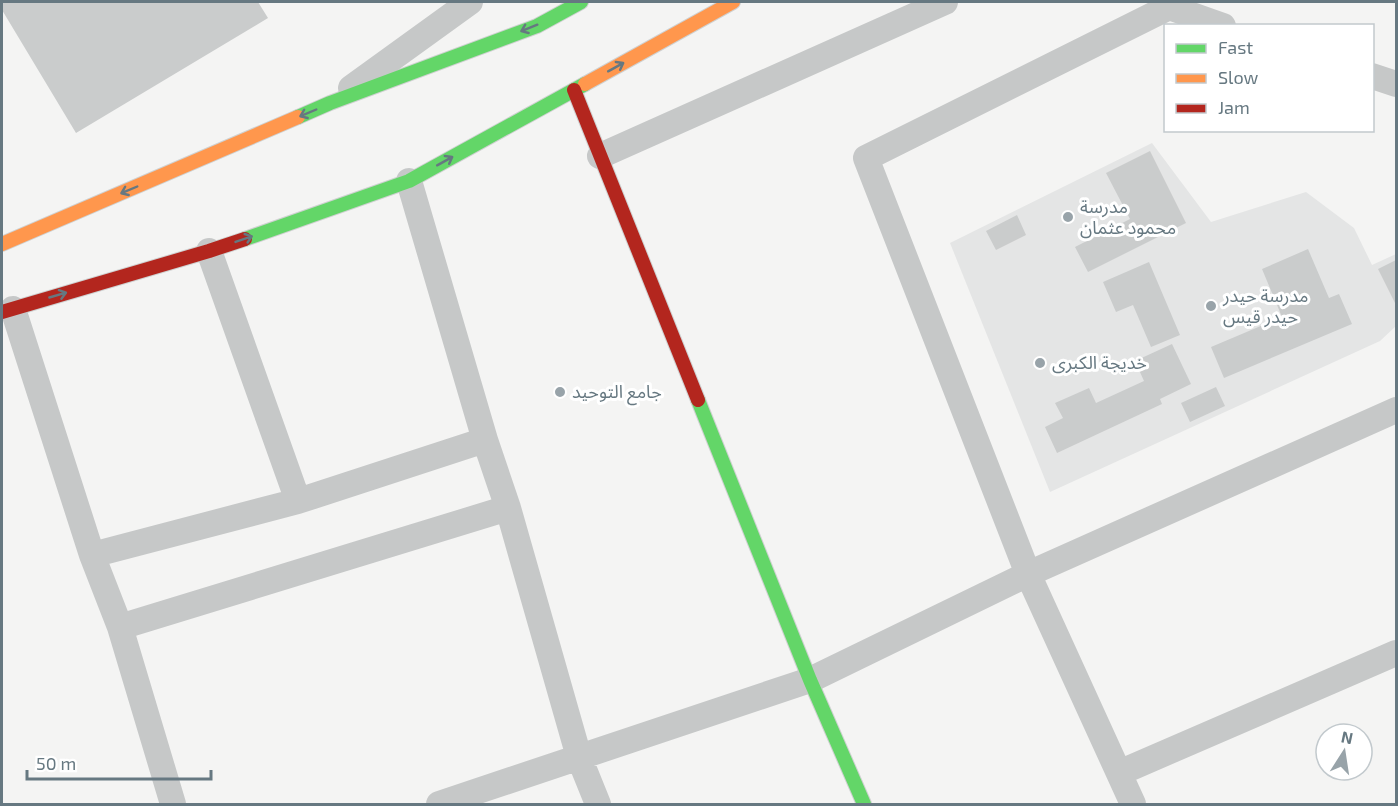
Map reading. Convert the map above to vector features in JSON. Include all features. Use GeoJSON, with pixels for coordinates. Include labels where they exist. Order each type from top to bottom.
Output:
{"type":"FeatureCollection","features":[{"type":"Feature","properties":{"kind":"main road"},"geometry":{"type":"LineString","coordinates":[[2,244],[330,103],[537,26],[581,2]]}},
{"type":"Feature","properties":{"kind":"main road"},"geometry":{"type":"LineString","coordinates":[[7,310],[209,251],[410,181],[733,2]]}},
{"type":"Feature","properties":{"kind":"main road"},"geometry":{"type":"LineString","coordinates":[[574,90],[810,680],[864,804]]}},
{"type":"Feature","properties":{"kind":"street"},"geometry":{"type":"LineString","coordinates":[[330,103],[470,2]]}},
{"type":"Feature","properties":{"kind":"street"},"geometry":{"type":"LineString","coordinates":[[600,156],[945,2]]}},
{"type":"Feature","properties":{"kind":"street"},"geometry":{"type":"LineString","coordinates":[[1132,804],[1028,574],[866,158],[1169,8],[1217,24]]}},
{"type":"Feature","properties":{"kind":"street"},"geometry":{"type":"LineString","coordinates":[[1374,77],[1396,84]]}},
{"type":"Feature","properties":{"kind":"street"},"geometry":{"type":"LineString","coordinates":[[410,181],[485,440],[508,508],[579,757],[598,804]]}},
{"type":"Feature","properties":{"kind":"street"},"geometry":{"type":"LineString","coordinates":[[209,251],[298,501]]}},
{"type":"Feature","properties":{"kind":"street"},"geometry":{"type":"LineString","coordinates":[[7,310],[92,555],[120,627],[173,804]]}},
{"type":"Feature","properties":{"kind":"street"},"geometry":{"type":"LineString","coordinates":[[439,804],[810,680],[1028,574],[1396,410]]}},
{"type":"Feature","properties":{"kind":"street"},"geometry":{"type":"LineString","coordinates":[[92,555],[298,501],[485,440]]}},
{"type":"Feature","properties":{"kind":"street"},"geometry":{"type":"LineString","coordinates":[[120,627],[508,508]]}},
{"type":"Feature","properties":{"kind":"street"},"geometry":{"type":"LineString","coordinates":[[1119,773],[1396,653]]}},
{"type":"Feature","properties":{"kind":"shaded area"},"geometry":{"type":"Polygon","coordinates":[[[1152,143],[1211,222],[1306,192],[1354,228],[1372,265],[1396,254],[1396,326],[1380,341],[1050,492],[950,243],[1152,143]]]}},
{"type":"Feature","properties":{"kind":"building"},"geometry":{"type":"Polygon","coordinates":[[[2,2],[258,2],[268,18],[76,133],[2,10],[2,2]]]}},
{"type":"Feature","properties":{"kind":"building"},"geometry":{"type":"Polygon","coordinates":[[[1150,151],[1186,223],[1088,272],[1075,247],[1130,219],[1106,173],[1150,151]]]}},
{"type":"Feature","properties":{"kind":"building"},"geometry":{"type":"Polygon","coordinates":[[[1017,215],[1026,235],[996,250],[986,231],[1017,215]]]}},
{"type":"Feature","properties":{"kind":"building"},"geometry":{"type":"Polygon","coordinates":[[[1308,249],[1329,298],[1339,294],[1352,324],[1224,378],[1211,347],[1282,317],[1262,269],[1308,249]]]}},
{"type":"Feature","properties":{"kind":"building"},"geometry":{"type":"Polygon","coordinates":[[[1396,260],[1396,305],[1378,269],[1396,260]]]}},
{"type":"Feature","properties":{"kind":"building"},"geometry":{"type":"Polygon","coordinates":[[[1149,262],[1180,335],[1151,347],[1133,305],[1116,312],[1103,282],[1149,262]]]}},
{"type":"Feature","properties":{"kind":"building"},"geometry":{"type":"Polygon","coordinates":[[[1172,344],[1191,384],[1160,399],[1162,404],[1057,453],[1045,427],[1063,418],[1055,403],[1089,388],[1096,403],[1144,381],[1135,361],[1172,344]]]}},
{"type":"Feature","properties":{"kind":"building"},"geometry":{"type":"Polygon","coordinates":[[[1216,387],[1225,406],[1190,422],[1181,403],[1216,387]]]}},
{"type":"Feature","properties":{"kind":"traffic: fast"},"geometry":{"type":"LineString","coordinates":[[298,117],[537,26],[581,2]]}},
{"type":"Feature","properties":{"kind":"traffic: fast"},"geometry":{"type":"LineString","coordinates":[[245,239],[409,181],[585,84]]}},
{"type":"Feature","properties":{"kind":"traffic: fast"},"geometry":{"type":"LineString","coordinates":[[698,400],[810,680],[864,804]]}},
{"type":"Feature","properties":{"kind":"traffic: slow"},"geometry":{"type":"LineString","coordinates":[[585,84],[733,2]]}},
{"type":"Feature","properties":{"kind":"traffic: slow"},"geometry":{"type":"LineString","coordinates":[[2,244],[298,117]]}},
{"type":"Feature","properties":{"kind":"traffic: jam"},"geometry":{"type":"LineString","coordinates":[[574,90],[698,400]]}},
{"type":"Feature","properties":{"kind":"traffic: jam"},"geometry":{"type":"LineString","coordinates":[[2,312],[245,239]]}},
{"type":"Feature","properties":{"kind":"place","name":"مدرسة محمود عثمان"},"geometry":{"type":"Point","coordinates":[1068,217]}},
{"type":"Feature","properties":{"kind":"place","name":"مدرسة حيدر حيدر قيس"},"geometry":{"type":"Point","coordinates":[1211,306]}},
{"type":"Feature","properties":{"kind":"place","name":"خديجة الكبرى"},"geometry":{"type":"Point","coordinates":[1040,363]}},
{"type":"Feature","properties":{"kind":"place","name":"جامع التوحيد"},"geometry":{"type":"Point","coordinates":[560,392]}}]}
